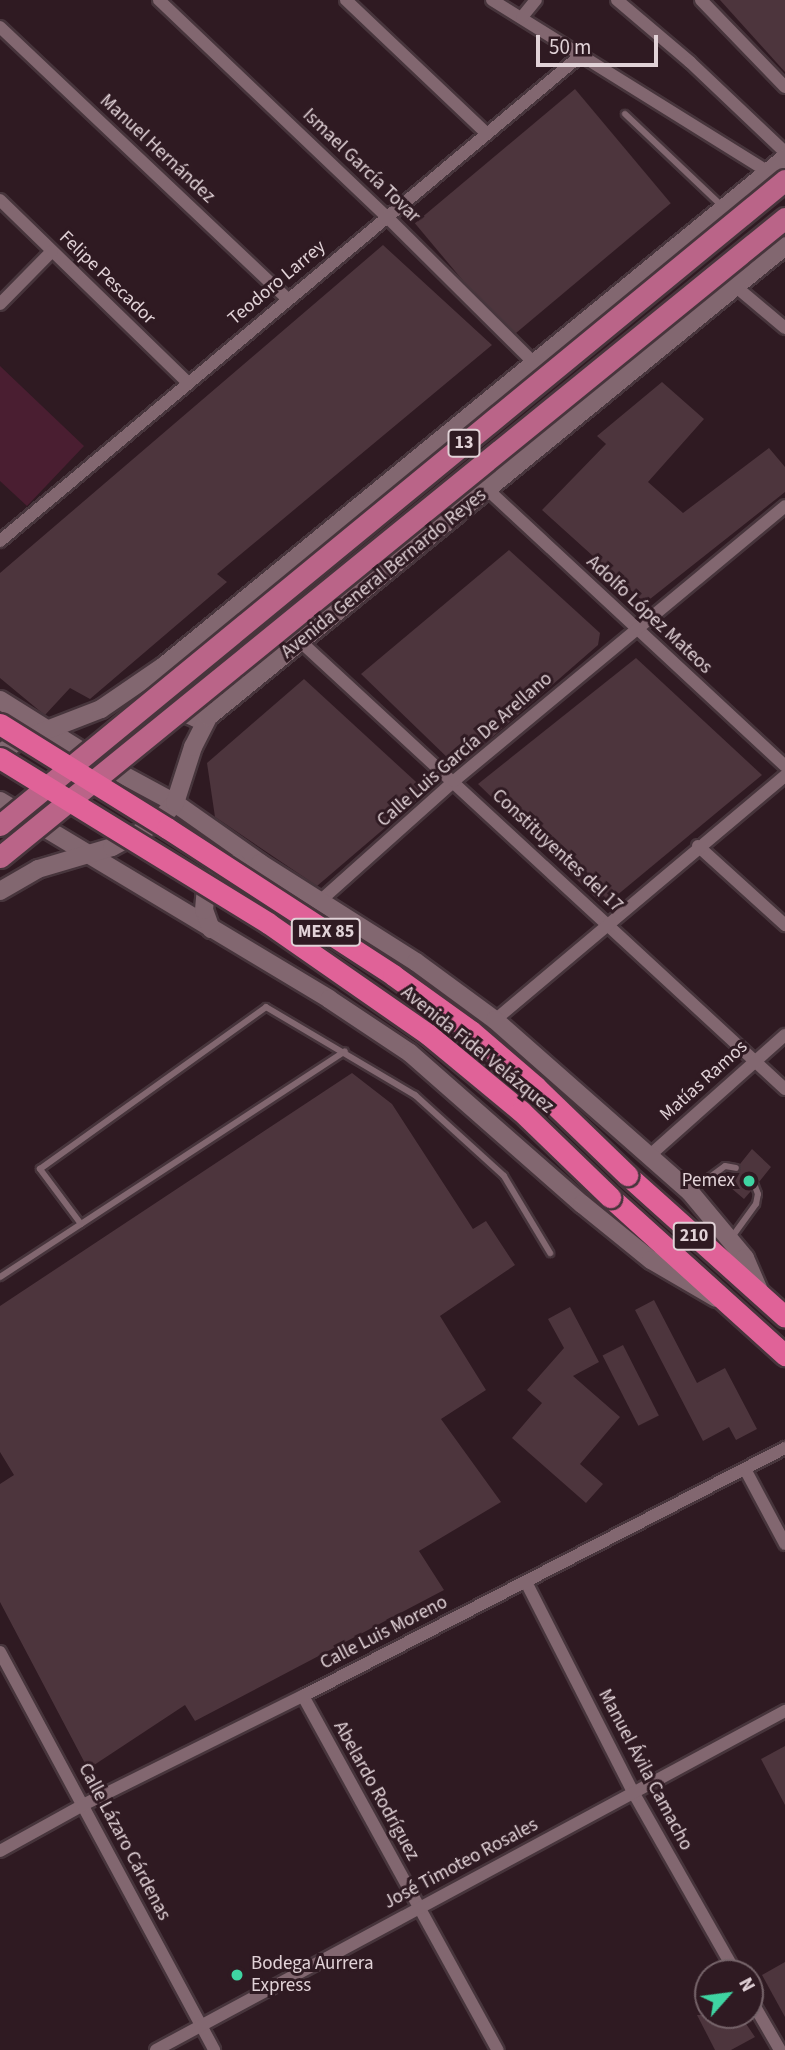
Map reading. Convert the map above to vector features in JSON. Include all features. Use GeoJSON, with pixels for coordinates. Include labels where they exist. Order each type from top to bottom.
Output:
{"type":"FeatureCollection","features":[{"type":"Feature","properties":{"kind":"highway","name":"Avenida Fidel Velázquez"},"geometry":{"type":"LineString","coordinates":[[0,724],[393,975],[471,1031],[536,1087],[627,1175],[785,1317]]}},
{"type":"Feature","properties":{"kind":"highway","name":"Avenida Fidel Velázquez"},"geometry":{"type":"LineString","coordinates":[[0,756],[268,923],[429,1035],[520,1111],[724,1302],[785,1355]]}},
{"type":"Feature","properties":{"kind":"main road","name":"13"},"geometry":{"type":"LineString","coordinates":[[0,825],[776,176]]}},
{"type":"Feature","properties":{"kind":"main road","name":"Avenida General Bernardo Reyes"},"geometry":{"type":"LineString","coordinates":[[0,857],[785,218]]}},
{"type":"Feature","properties":{"kind":"street","name":"Ismael García Tovar"},"geometry":{"type":"LineString","coordinates":[[159,0],[387,217],[534,363]]}},
{"type":"Feature","properties":{"kind":"street"},"geometry":{"type":"LineString","coordinates":[[346,0],[486,133]]}},
{"type":"Feature","properties":{"kind":"street"},"geometry":{"type":"LineString","coordinates":[[492,0],[776,176]]}},
{"type":"Feature","properties":{"kind":"street"},"geometry":{"type":"LineString","coordinates":[[522,17],[536,0]]}},
{"type":"Feature","properties":{"kind":"street"},"geometry":{"type":"LineString","coordinates":[[617,0],[690,62],[785,152]]}},
{"type":"Feature","properties":{"kind":"street"},"geometry":{"type":"LineString","coordinates":[[701,0],[785,87]]}},
{"type":"Feature","properties":{"kind":"street","name":"Manuel Hernández"},"geometry":{"type":"LineString","coordinates":[[0,27],[288,299]]}},
{"type":"Feature","properties":{"kind":"street","name":"Teodoro Larrey"},"geometry":{"type":"LineString","coordinates":[[0,541],[580,56]]}},
{"type":"Feature","properties":{"kind":"street"},"geometry":{"type":"LineString","coordinates":[[0,756],[16,741],[101,709],[164,665],[724,207],[776,176],[785,158]]}},
{"type":"Feature","properties":{"kind":"street","name":"Felipe Pescador"},"geometry":{"type":"LineString","coordinates":[[0,200],[188,383]]}},
{"type":"Feature","properties":{"kind":"street","name":"Avenida General Bernardo Reyes"},"geometry":{"type":"LineString","coordinates":[[0,891],[38,869],[87,855],[146,830],[174,803],[193,747],[208,717],[785,246]]}},
{"type":"Feature","properties":{"kind":"street"},"geometry":{"type":"LineString","coordinates":[[0,304],[52,251]]}},
{"type":"Feature","properties":{"kind":"street"},"geometry":{"type":"LineString","coordinates":[[735,286],[785,328]]}},
{"type":"Feature","properties":{"kind":"street","name":"Adolfo López Mateos"},"geometry":{"type":"LineString","coordinates":[[488,490],[785,766]]}},
{"type":"Feature","properties":{"kind":"street","name":"Calle Luis García De Arellano"},"geometry":{"type":"LineString","coordinates":[[320,901],[454,781],[785,506]]}},
{"type":"Feature","properties":{"kind":"street","name":"Constituyentes del 17"},"geometry":{"type":"LineString","coordinates":[[301,642],[785,1089]]}},
{"type":"Feature","properties":{"kind":"street"},"geometry":{"type":"LineString","coordinates":[[164,665],[162,688],[166,700],[184,716],[208,717]]}},
{"type":"Feature","properties":{"kind":"street"},"geometry":{"type":"LineString","coordinates":[[0,700],[46,731],[174,803],[260,863],[416,962],[495,1020],[690,1192],[745,1258],[762,1298]]}},
{"type":"Feature","properties":{"kind":"street"},"geometry":{"type":"LineString","coordinates":[[495,1020],[698,846],[785,776]]}},
{"type":"Feature","properties":{"kind":"street"},"geometry":{"type":"LineString","coordinates":[[0,801],[329,999],[410,1053],[582,1204],[651,1260],[724,1302]]}},
{"type":"Feature","properties":{"kind":"street"},"geometry":{"type":"LineString","coordinates":[[698,846],[785,925]]}},
{"type":"Feature","properties":{"kind":"street"},"geometry":{"type":"LineString","coordinates":[[211,929],[206,920],[204,899],[212,879],[228,865],[239,862],[260,863]]}},
{"type":"Feature","properties":{"kind":"street","name":"Matías Ramos"},"geometry":{"type":"LineString","coordinates":[[649,1156],[785,1035]]}},
{"type":"Feature","properties":{"kind":"street","name":"Calle Luis Moreno"},"geometry":{"type":"LineString","coordinates":[[0,1851],[83,1805],[303,1696],[785,1448]]}},
{"type":"Feature","properties":{"kind":"street"},"geometry":{"type":"LineString","coordinates":[[745,1468],[785,1544]]}},
{"type":"Feature","properties":{"kind":"street","name":"Manuel Ávila Camacho"},"geometry":{"type":"LineString","coordinates":[[526,1582],[633,1792],[728,1959]]}},
{"type":"Feature","properties":{"kind":"street","name":"Calle Lázaro Cárdenas"},"geometry":{"type":"LineString","coordinates":[[0,1651],[214,2050]]}},
{"type":"Feature","properties":{"kind":"street","name":"Abelardo Rodríguez"},"geometry":{"type":"LineString","coordinates":[[303,1696],[498,2050]]}},
{"type":"Feature","properties":{"kind":"street","name":"José Timoteo Rosales"},"geometry":{"type":"LineString","coordinates":[[156,2050],[785,1711]]}},
{"type":"Feature","properties":{"kind":"street"},"geometry":{"type":"LineString","coordinates":[[764,2022],[780,2050]]}},
{"type":"Feature","properties":{"kind":"lane"},"geometry":{"type":"LineString","coordinates":[[625,114],[724,207]]}},
{"type":"Feature","properties":{"kind":"lane"},"geometry":{"type":"LineString","coordinates":[[81,1224],[40,1169],[266,1007],[345,1051],[415,1095],[498,1169],[550,1253]]}},
{"type":"Feature","properties":{"kind":"lane"},"geometry":{"type":"LineString","coordinates":[[0,1277],[345,1051]]}},
{"type":"Feature","properties":{"kind":"lane"},"geometry":{"type":"LineString","coordinates":[[690,1192],[725,1166],[736,1168]]}},
{"type":"Feature","properties":{"kind":"lane"},"geometry":{"type":"LineString","coordinates":[[731,1238],[756,1204],[758,1195],[755,1186]]}},
{"type":"Feature","properties":{"kind":"shaded area"},"geometry":{"type":"Polygon","coordinates":[[[0,366],[84,446],[27,506],[0,481],[0,366]]]}},
{"type":"Feature","properties":{"kind":"building"},"geometry":{"type":"Polygon","coordinates":[[[720,0],[785,0],[785,72],[720,0]]]}},
{"type":"Feature","properties":{"kind":"building"},"geometry":{"type":"Polygon","coordinates":[[[575,89],[671,203],[511,337],[415,223],[575,89]]]}},
{"type":"Feature","properties":{"kind":"building"},"geometry":{"type":"Polygon","coordinates":[[[383,245],[492,345],[217,574],[227,582],[90,699],[70,688],[45,715],[0,678],[0,573],[383,245]]]}},
{"type":"Feature","properties":{"kind":"building"},"geometry":{"type":"Polygon","coordinates":[[[662,382],[704,419],[648,482],[683,513],[769,448],[785,467],[785,492],[645,603],[542,510],[606,444],[597,436],[662,382]]]}},
{"type":"Feature","properties":{"kind":"building"},"geometry":{"type":"Polygon","coordinates":[[[509,550],[600,633],[598,645],[466,760],[452,762],[361,674],[509,550]]]}},
{"type":"Feature","properties":{"kind":"building"},"geometry":{"type":"Polygon","coordinates":[[[636,658],[762,775],[604,906],[478,784],[636,658]]]}},
{"type":"Feature","properties":{"kind":"building"},"geometry":{"type":"Polygon","coordinates":[[[304,679],[427,792],[317,886],[215,817],[207,763],[304,679]]]}},
{"type":"Feature","properties":{"kind":"building"},"geometry":{"type":"Polygon","coordinates":[[[352,1073],[392,1104],[473,1229],[486,1221],[515,1265],[440,1316],[486,1390],[441,1419],[501,1502],[419,1551],[444,1590],[195,1721],[185,1705],[88,1769],[0,1602],[0,1484],[14,1475],[0,1452],[0,1306],[352,1073]]]}},
{"type":"Feature","properties":{"kind":"building"},"geometry":{"type":"Polygon","coordinates":[[[752,1149],[771,1167],[759,1182],[751,1182],[751,1191],[744,1199],[724,1182],[731,1173],[740,1172],[740,1164],[752,1149]]]}},
{"type":"Feature","properties":{"kind":"building"},"geometry":{"type":"Polygon","coordinates":[[[654,1300],[697,1383],[725,1368],[757,1429],[736,1440],[729,1427],[703,1441],[635,1310],[654,1300]]]}},
{"type":"Feature","properties":{"kind":"building"},"geometry":{"type":"Polygon","coordinates":[[[570,1307],[599,1362],[573,1376],[620,1417],[580,1464],[603,1484],[586,1503],[512,1438],[542,1403],[527,1390],[564,1348],[548,1319],[570,1307]]]}},
{"type":"Feature","properties":{"kind":"building"},"geometry":{"type":"Polygon","coordinates":[[[623,1345],[659,1415],[638,1426],[603,1355],[623,1345]]]}},
{"type":"Feature","properties":{"kind":"building"},"geometry":{"type":"Polygon","coordinates":[[[785,1746],[785,1805],[761,1759],[785,1746]]]}},
{"type":"Feature","properties":{"kind":"building"},"geometry":{"type":"Polygon","coordinates":[[[785,1962],[785,2017],[764,1979],[764,1974],[785,1962]]]}},
{"type":"Feature","properties":{"kind":"building"},"geometry":{"type":"Polygon","coordinates":[[[704,2029],[750,2029],[755,2037],[731,2050],[715,2050],[704,2029]]]}},
{"type":"Feature","properties":{"kind":"place","name":"Pemex"},"geometry":{"type":"Point","coordinates":[749,1181]}},
{"type":"Feature","properties":{"kind":"place","name":"Bodega Aurrera Express"},"geometry":{"type":"Point","coordinates":[237,1975]}}]}
